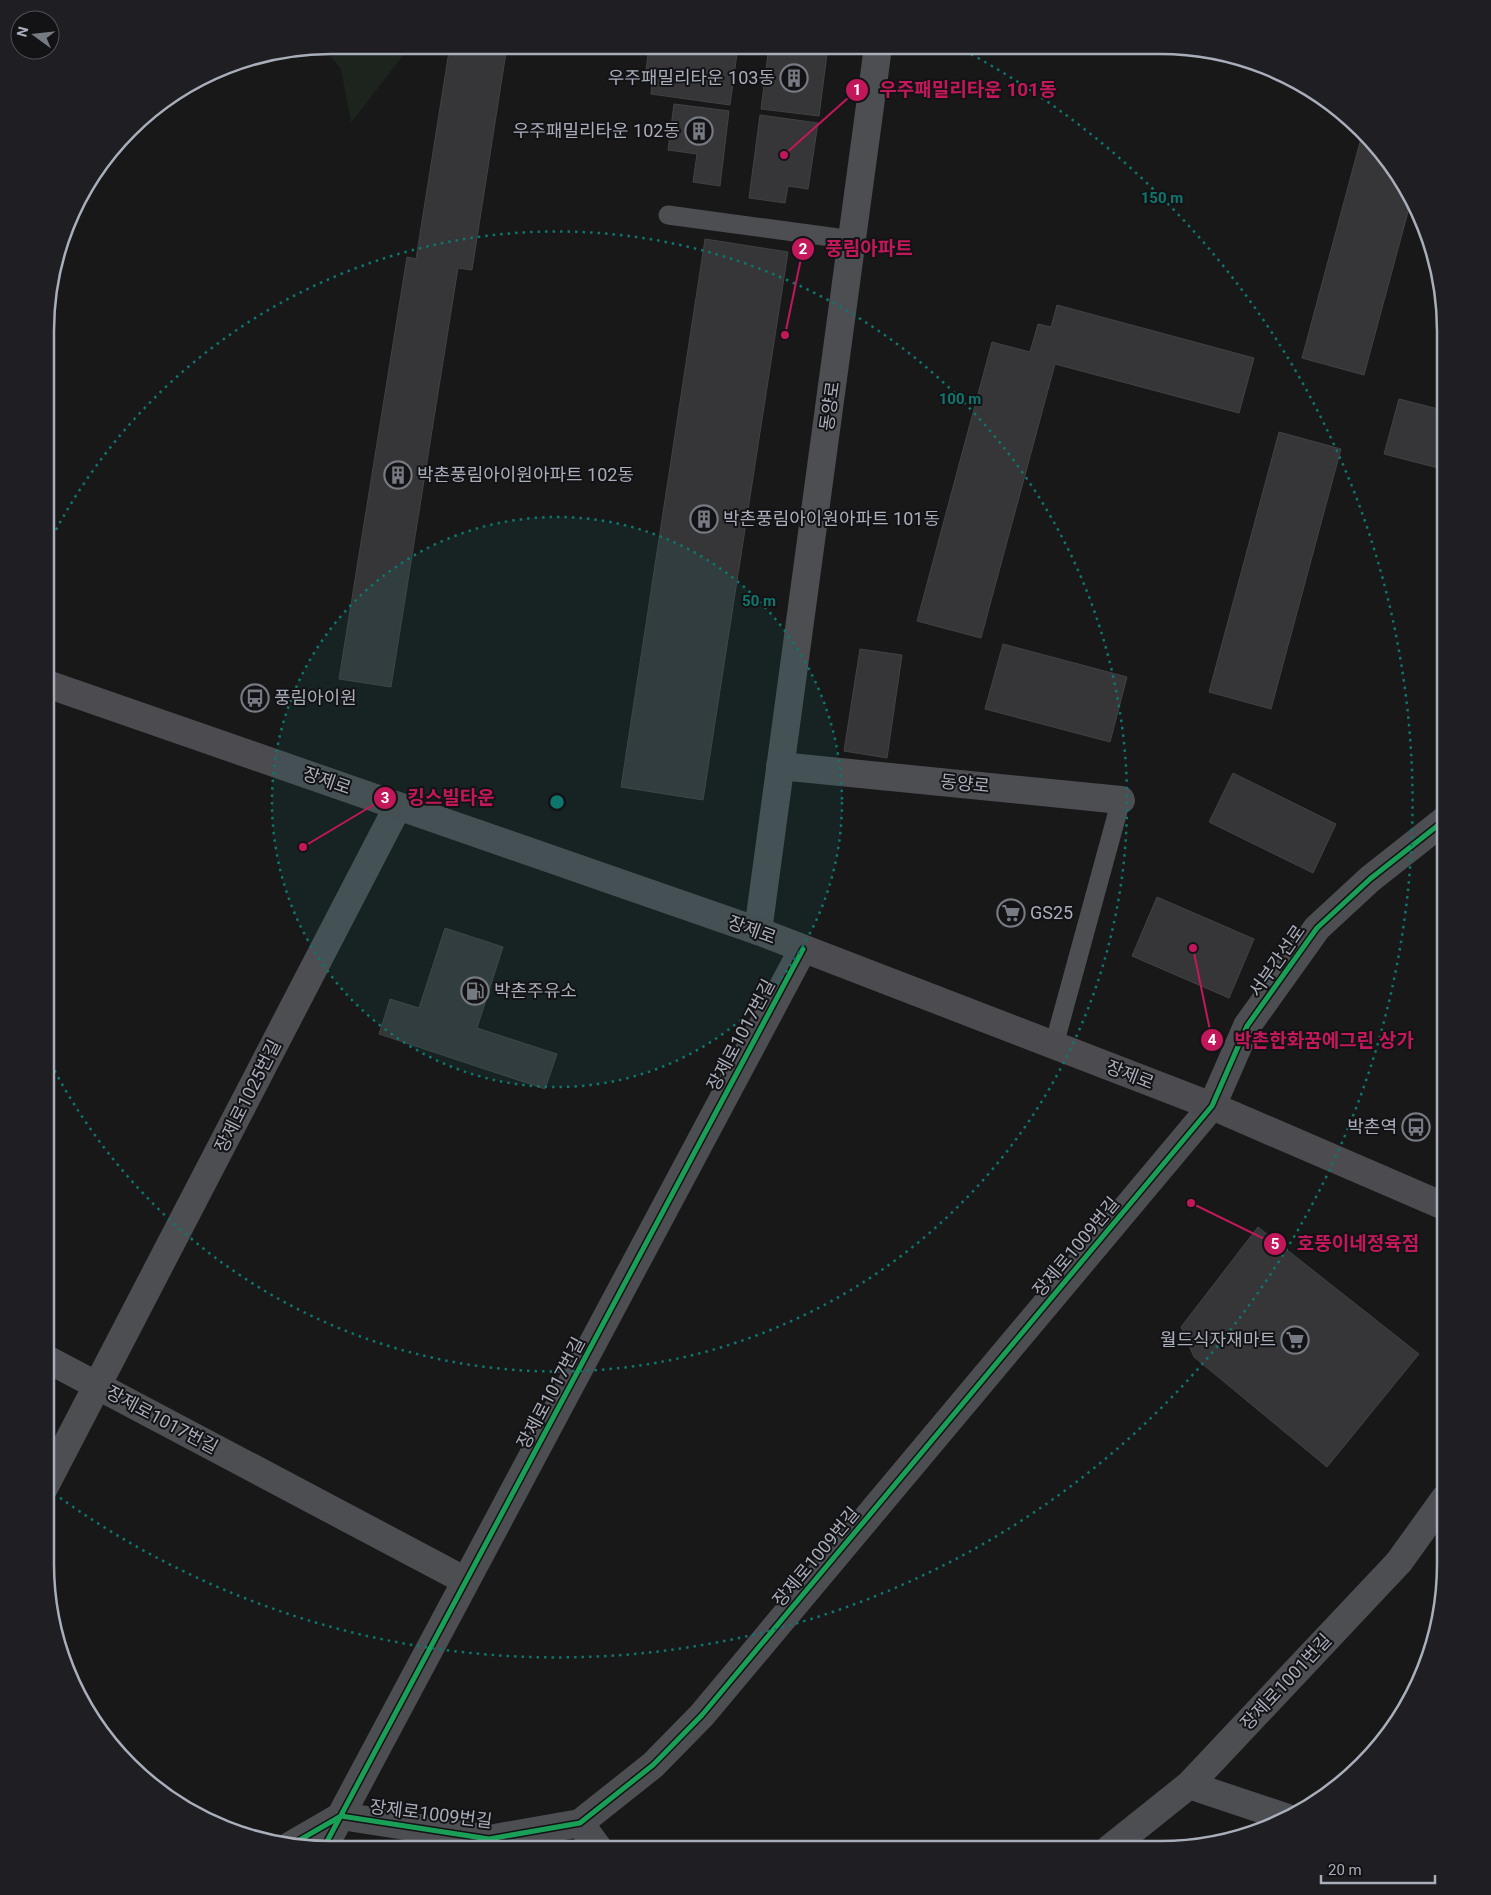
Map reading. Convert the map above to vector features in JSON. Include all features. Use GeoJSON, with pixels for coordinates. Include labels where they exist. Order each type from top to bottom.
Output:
{"type":"FeatureCollection","features":[{"type":"Feature","properties":{"kind":"main road","name":"장제로"},"geometry":{"type":"LineString","coordinates":[[54,686],[758,931],[1212,1106],[1437,1203]]}},
{"type":"Feature","properties":{"kind":"street","name":"동양로"},"geometry":{"type":"LineString","coordinates":[[758,931],[877,54]]}},
{"type":"Feature","properties":{"kind":"street","name":"동양로"},"geometry":{"type":"LineString","coordinates":[[780,766],[1121,800]]}},
{"type":"Feature","properties":{"kind":"street","name":"장제로1025번길"},"geometry":{"type":"LineString","coordinates":[[54,1469],[398,806]]}},
{"type":"Feature","properties":{"kind":"street","name":"서부간선로"},"geometry":{"type":"LineString","coordinates":[[1212,1106],[1247,1026],[1317,928],[1370,878],[1437,827]]}},
{"type":"Feature","properties":{"kind":"street","name":"장제로1017번길"},"geometry":{"type":"LineString","coordinates":[[327,1841],[803,949]]}},
{"type":"Feature","properties":{"kind":"street","name":"장제로1009번길"},"geometry":{"type":"LineString","coordinates":[[340,1816],[489,1839],[580,1822],[653,1765],[702,1715],[1212,1106]]}},
{"type":"Feature","properties":{"kind":"street"},"geometry":{"type":"LineString","coordinates":[[54,1363],[97,1386]]}},
{"type":"Feature","properties":{"kind":"street","name":"장제로1017번길"},"geometry":{"type":"LineString","coordinates":[[97,1386],[466,1581]]}},
{"type":"Feature","properties":{"kind":"street","name":"장제로1001번길"},"geometry":{"type":"LineString","coordinates":[[1119,1841],[1189,1785],[1399,1562],[1437,1510]]}},
{"type":"Feature","properties":{"kind":"street"},"geometry":{"type":"LineString","coordinates":[[1189,1785],[1279,1815]]}},
{"type":"Feature","properties":{"kind":"street"},"geometry":{"type":"LineString","coordinates":[[300,1840],[340,1816]]}},
{"type":"Feature","properties":{"kind":"street"},"geometry":{"type":"LineString","coordinates":[[580,1822],[593,1841]]}},
{"type":"Feature","properties":{"kind":"lane"},"geometry":{"type":"LineString","coordinates":[[668,215],[853,240]]}},
{"type":"Feature","properties":{"kind":"lane"},"geometry":{"type":"LineString","coordinates":[[1054,1045],[1121,800]]}},
{"type":"Feature","properties":{"kind":"shaded area"},"geometry":{"type":"Polygon","coordinates":[[[329,54],[404,54],[351,123],[341,69],[329,54]]]}},
{"type":"Feature","properties":{"kind":"building","name":"박촌풍림아이원아파트 102동"},"geometry":{"type":"Polygon","coordinates":[[[449,54],[506,54],[472,270],[458,268],[391,687],[339,679],[407,257],[416,259],[449,54]]]}},
{"type":"Feature","properties":{"kind":"building"},"geometry":{"type":"Polygon","coordinates":[[[648,54],[737,54],[730,105],[651,94],[652,80],[645,79],[648,54]]]}},
{"type":"Feature","properties":{"kind":"building","name":"우주패밀리타운 103동"},"geometry":{"type":"Polygon","coordinates":[[[768,54],[827,54],[819,116],[761,109],[768,54]]]}},
{"type":"Feature","properties":{"kind":"building","name":"우주패밀리타운 102동"},"geometry":{"type":"Polygon","coordinates":[[[674,104],[729,111],[720,186],[693,182],[697,154],[668,150],[674,104]]]}},
{"type":"Feature","properties":{"kind":"building"},"geometry":{"type":"Polygon","coordinates":[[[760,115],[818,123],[808,189],[788,186],[785,203],[749,198],[760,115]]]}},
{"type":"Feature","properties":{"kind":"building"},"geometry":{"type":"Polygon","coordinates":[[[1361,140],[1391,177],[1409,208],[1364,375],[1302,358],[1361,140]]]}},
{"type":"Feature","properties":{"kind":"building","name":"박촌풍림아이원아파트 101동"},"geometry":{"type":"Polygon","coordinates":[[[705,239],[788,252],[703,800],[621,787],[705,239]]]}},
{"type":"Feature","properties":{"kind":"building"},"geometry":{"type":"Polygon","coordinates":[[[1057,305],[1254,358],[1239,413],[1055,364],[981,638],[917,621],[992,342],[1030,352],[1038,324],[1051,327],[1057,305]]]}},
{"type":"Feature","properties":{"kind":"building"},"geometry":{"type":"Polygon","coordinates":[[[1399,399],[1437,409],[1437,468],[1384,454],[1399,399]]]}},
{"type":"Feature","properties":{"kind":"building"},"geometry":{"type":"Polygon","coordinates":[[[1279,432],[1341,449],[1271,709],[1209,692],[1279,432]]]}},
{"type":"Feature","properties":{"kind":"building"},"geometry":{"type":"Polygon","coordinates":[[[1003,644],[1127,677],[1110,742],[985,709],[1003,644]]]}},
{"type":"Feature","properties":{"kind":"building"},"geometry":{"type":"Polygon","coordinates":[[[860,649],[902,655],[887,758],[844,751],[860,649]]]}},
{"type":"Feature","properties":{"kind":"building"},"geometry":{"type":"Polygon","coordinates":[[[1233,773],[1336,824],[1313,873],[1209,822],[1233,773]]]}},
{"type":"Feature","properties":{"kind":"building"},"geometry":{"type":"Polygon","coordinates":[[[1157,897],[1254,939],[1229,998],[1132,956],[1157,897]]]}},
{"type":"Feature","properties":{"kind":"building"},"geometry":{"type":"Polygon","coordinates":[[[445,928],[503,947],[477,1028],[557,1054],[545,1089],[379,1034],[390,999],[419,1008],[445,928]]]}},
{"type":"Feature","properties":{"kind":"building","name":"월드식자재마트"},"geometry":{"type":"Polygon","coordinates":[[[1258,1227],[1419,1354],[1327,1467],[1194,1357],[1181,1327],[1258,1227]]]}},
{"type":"Feature","properties":{"kind":"cycle path"},"geometry":{"type":"LineString","coordinates":[[300,1840],[341,1816],[489,1839],[580,1823],[653,1765],[702,1715],[1212,1106],[1247,1026],[1317,928],[1370,879],[1437,826]]}},
{"type":"Feature","properties":{"kind":"cycle path"},"geometry":{"type":"LineString","coordinates":[[327,1841],[803,949]]}},
{"type":"Feature","properties":{"kind":"place","name":"우주패밀리타운 103동"},"geometry":{"type":"Point","coordinates":[794,78]}},
{"type":"Feature","properties":{"kind":"place","name":"우주패밀리타운 102동"},"geometry":{"type":"Point","coordinates":[699,131]}},
{"type":"Feature","properties":{"kind":"place","name":"우주패밀리타운 101동"},"geometry":{"type":"Point","coordinates":[784,155]}},
{"type":"Feature","properties":{"kind":"place","name":"풍림아파트"},"geometry":{"type":"Point","coordinates":[785,335]}},
{"type":"Feature","properties":{"kind":"place","name":"박촌풍림아이원아파트 102동"},"geometry":{"type":"Point","coordinates":[398,475]}},
{"type":"Feature","properties":{"kind":"place","name":"박촌풍림아이원아파트 101동"},"geometry":{"type":"Point","coordinates":[704,519]}},
{"type":"Feature","properties":{"kind":"place","name":"풍림아이원"},"geometry":{"type":"Point","coordinates":[255,698]}},
{"type":"Feature","properties":{"kind":"place","name":"킹스빌타운"},"geometry":{"type":"Point","coordinates":[303,847]}},
{"type":"Feature","properties":{"kind":"place","name":"GS25"},"geometry":{"type":"Point","coordinates":[1011,913]}},
{"type":"Feature","properties":{"kind":"place","name":"박촌한화꿈에그린 상가"},"geometry":{"type":"Point","coordinates":[1193,948]}},
{"type":"Feature","properties":{"kind":"place","name":"박촌주유소"},"geometry":{"type":"Point","coordinates":[475,991]}},
{"type":"Feature","properties":{"kind":"place","name":"박촌역"},"geometry":{"type":"Point","coordinates":[1416,1127]}},
{"type":"Feature","properties":{"kind":"place","name":"호뚱이네정육점"},"geometry":{"type":"Point","coordinates":[1191,1203]}},
{"type":"Feature","properties":{"kind":"place","name":"월드식자재마트"},"geometry":{"type":"Point","coordinates":[1295,1340]}}]}
